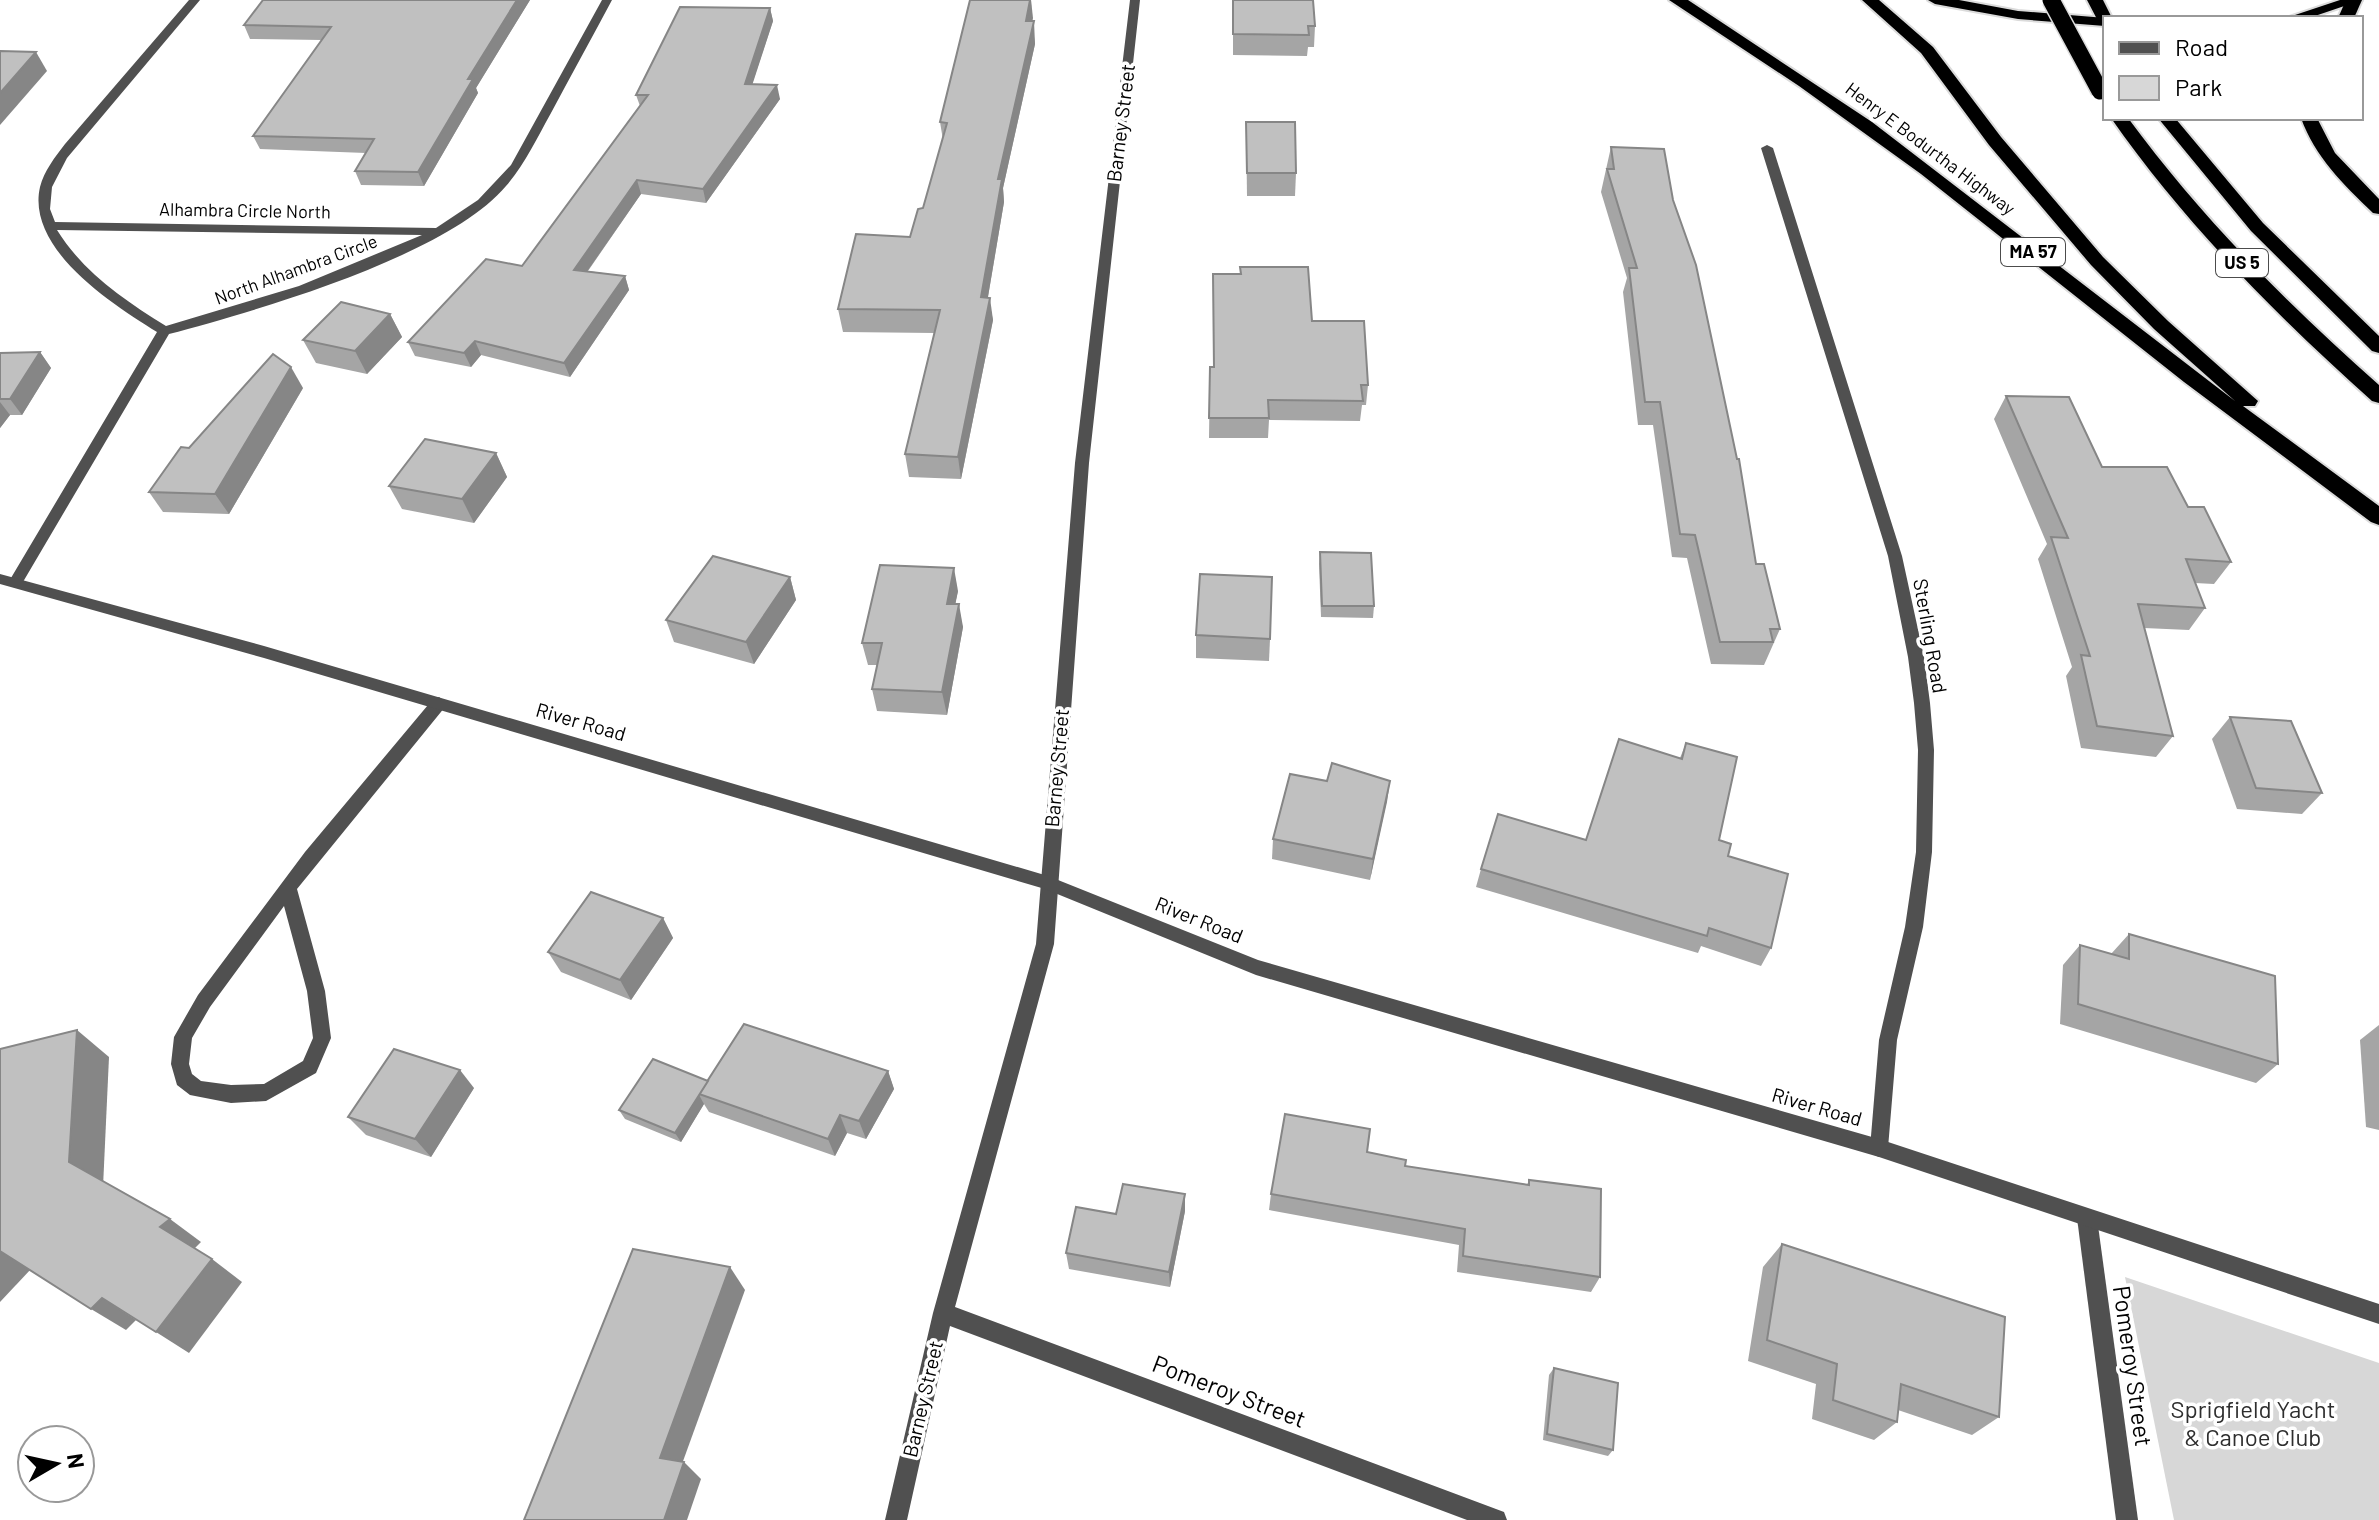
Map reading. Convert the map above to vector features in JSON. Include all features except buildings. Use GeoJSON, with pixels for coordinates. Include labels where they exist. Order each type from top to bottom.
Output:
{"type":"FeatureCollection","features":[{"type":"Feature","properties":{"kind":"highway","name":"Henry E Bodurtha Highway"},"geometry":{"type":"LineString","coordinates":[[1677,0],[1772,58],[1892,144],[2169,360],[2379,515]]}},
{"type":"Feature","properties":{"kind":"highway"},"geometry":{"type":"LineString","coordinates":[[1870,0],[1927,50],[2061,222],[2129,294],[2379,515]]}},
{"type":"Feature","properties":{"kind":"highway"},"geometry":{"type":"LineString","coordinates":[[1935,0],[2018,15],[2103,21]]}},
{"type":"Feature","properties":{"kind":"highway"},"geometry":{"type":"LineString","coordinates":[[2051,0],[2102,95]]}},
{"type":"Feature","properties":{"kind":"highway"},"geometry":{"type":"LineString","coordinates":[[2300,16],[2354,0]]}},
{"type":"Feature","properties":{"kind":"highway","name":"US 5"},"geometry":{"type":"LineString","coordinates":[[2121,120],[2173,186],[2253,275],[2379,396]]}},
{"type":"Feature","properties":{"kind":"highway","name":"US 5"},"geometry":{"type":"LineString","coordinates":[[2168,120],[2257,227],[2379,347]]}},
{"type":"Feature","properties":{"kind":"highway"},"geometry":{"type":"LineString","coordinates":[[2310,120],[2316,138],[2330,159],[2379,209]]}},
{"type":"Feature","properties":{"kind":"street"},"geometry":{"type":"LineString","coordinates":[[7,581],[164,331],[85,273],[58,243],[45,215],[45,190],[57,164],[195,0]]}},
{"type":"Feature","properties":{"kind":"street","name":"North Alhambra Circle"},"geometry":{"type":"LineString","coordinates":[[164,331],[273,301],[440,232],[478,208],[507,180],[607,0]]}},
{"type":"Feature","properties":{"kind":"street","name":"Barney Street"},"geometry":{"type":"LineString","coordinates":[[896,1520],[943,1313],[1045,944],[1082,463],[1135,0]]}},
{"type":"Feature","properties":{"kind":"street","name":"Sterling Road"},"geometry":{"type":"LineString","coordinates":[[1767,148],[1895,556],[1922,703],[1926,763],[1924,852],[1914,927],[1888,1040],[1879,1148]]}},
{"type":"Feature","properties":{"kind":"street","name":"Alhambra Circle North"},"geometry":{"type":"LineString","coordinates":[[49,226],[440,232]]}},
{"type":"Feature","properties":{"kind":"street","name":"River Road"},"geometry":{"type":"LineString","coordinates":[[7,581],[439,703],[1048,883],[1256,967],[1879,1148],[2379,1314]]}},
{"type":"Feature","properties":{"kind":"street"},"geometry":{"type":"LineString","coordinates":[[288,888],[316,991],[322,1038],[310,1067],[266,1092],[231,1094],[197,1089],[184,1079],[180,1064],[183,1037],[204,1001],[288,888],[439,703]]}},
{"type":"Feature","properties":{"kind":"street","name":"Pomeroy Street"},"geometry":{"type":"LineString","coordinates":[[2087,1218],[2127,1520]]}},
{"type":"Feature","properties":{"kind":"street","name":"Pomeroy Street"},"geometry":{"type":"LineString","coordinates":[[943,1313],[1496,1520]]}},
{"type":"Feature","properties":{"kind":"green space","name":"Sprigfield Yacht & Canoe Club"},"geometry":{"type":"Polygon","coordinates":[[[2125,1277],[2379,1363],[2379,1520],[2174,1520],[2125,1277]]]}}]}
